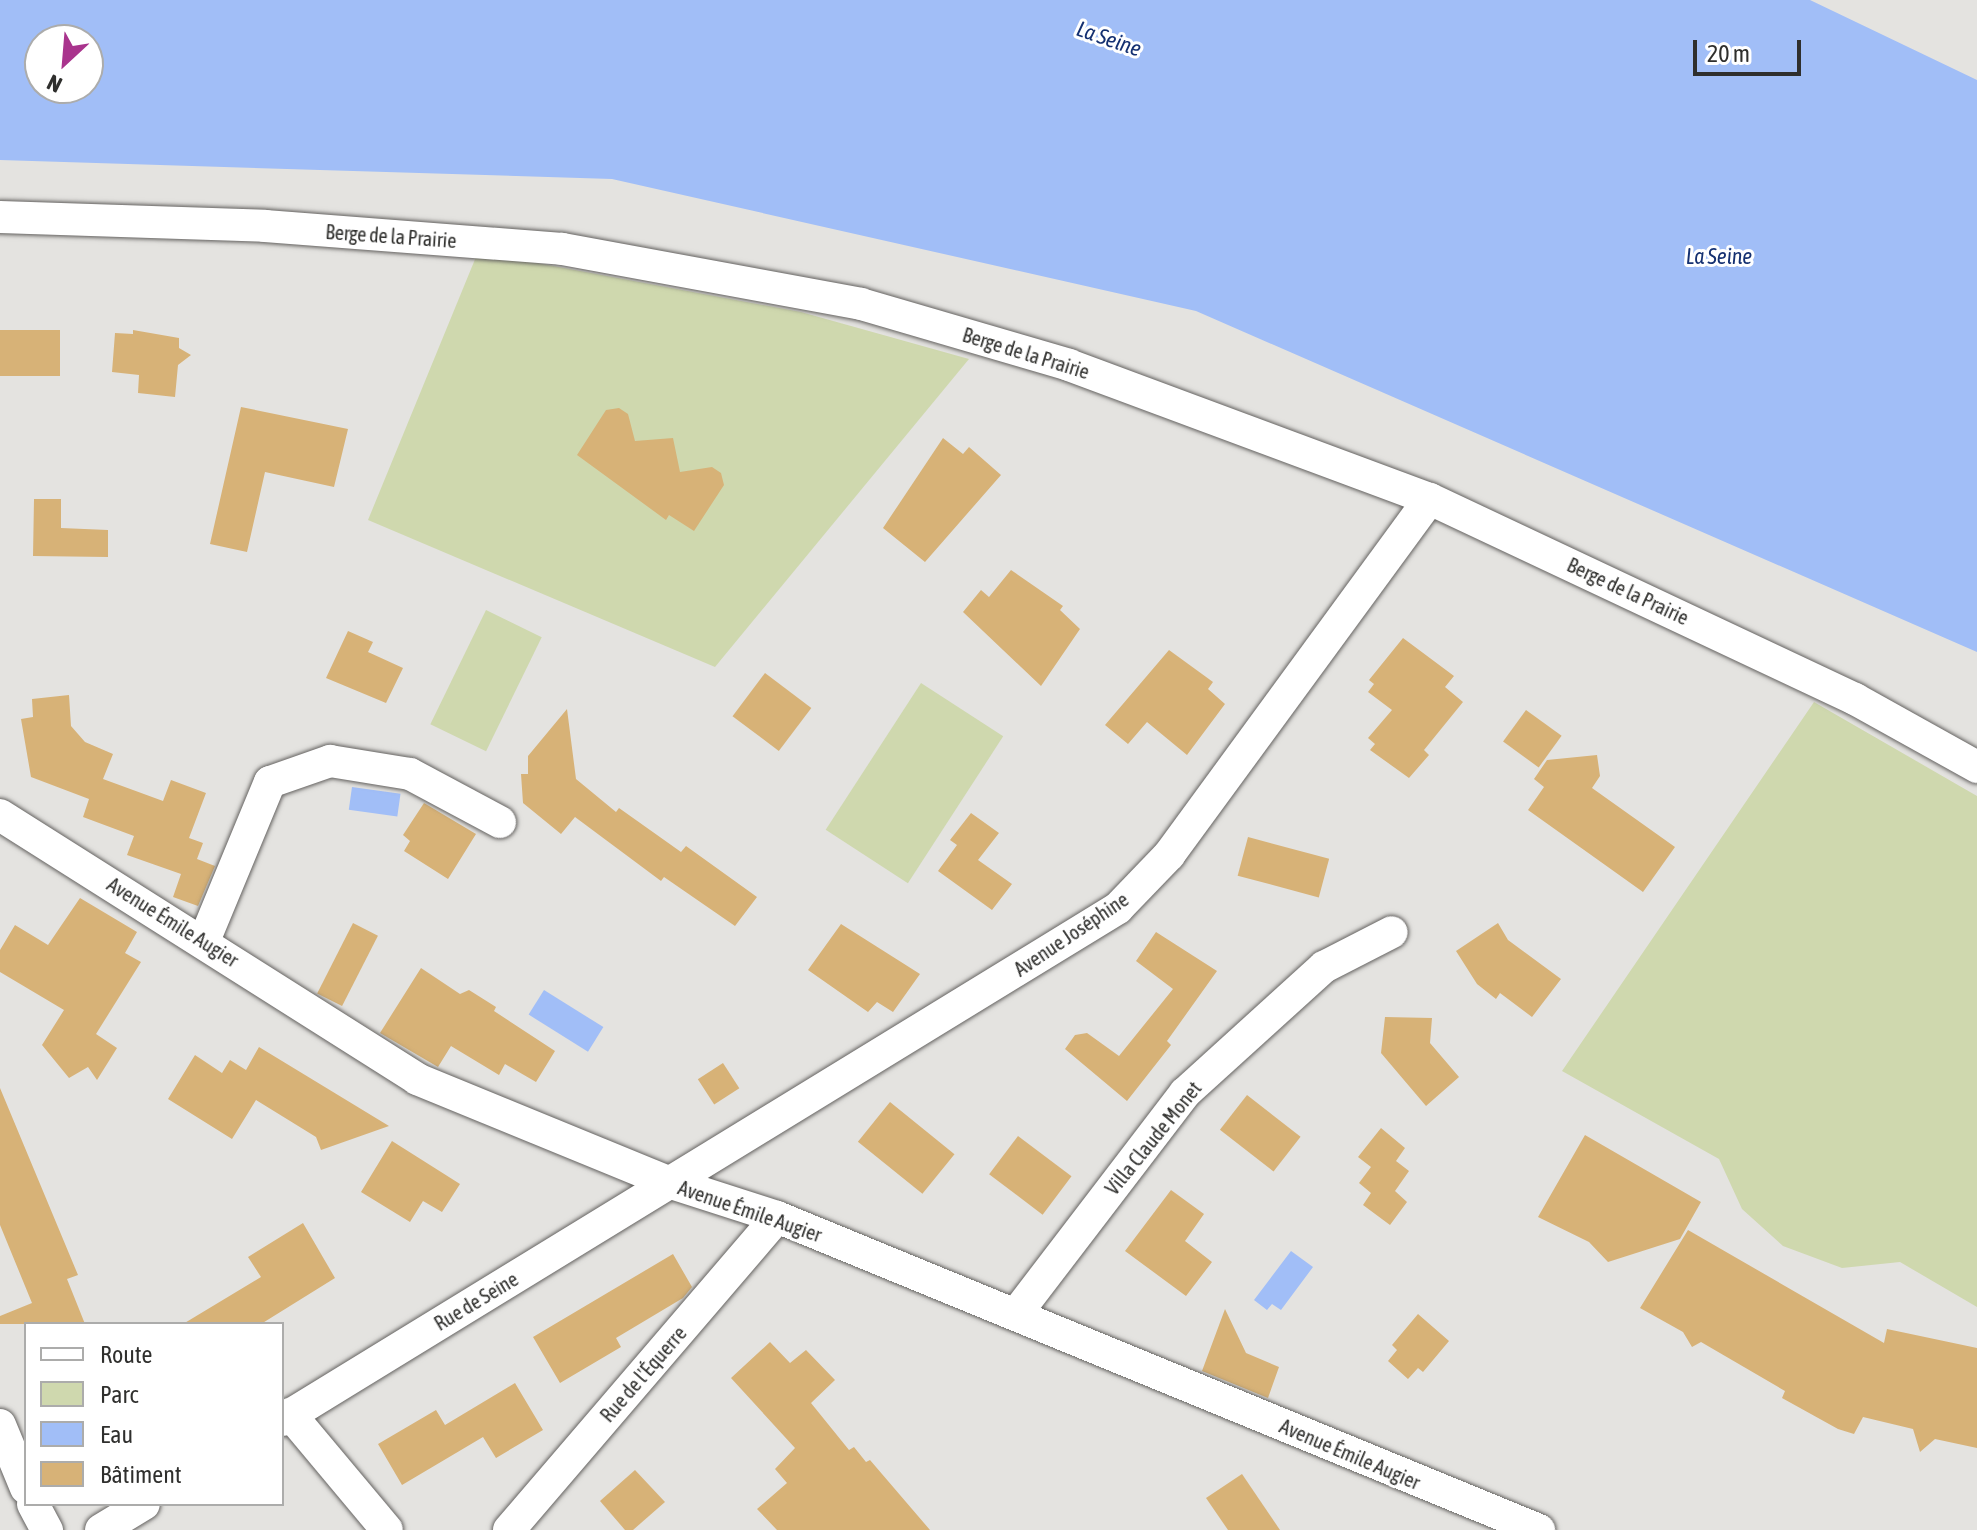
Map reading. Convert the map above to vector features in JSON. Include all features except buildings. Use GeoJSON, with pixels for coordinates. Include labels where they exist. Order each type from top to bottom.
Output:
{"type":"FeatureCollection","features":[{"type":"Feature","properties":{"kind":"street","name":"Berge de la Prairie"},"geometry":{"type":"LineString","coordinates":[[0,217],[265,226],[562,249],[853,302],[1069,365],[1430,499],[1855,699],[1977,767]]}},
{"type":"Feature","properties":{"kind":"street","name":"Avenue Joséphine"},"geometry":{"type":"LineString","coordinates":[[671,1183],[1118,908],[1157,870],[1430,499]]}},
{"type":"Feature","properties":{"kind":"street"},"geometry":{"type":"LineString","coordinates":[[204,941],[270,782],[330,761],[410,774],[500,822]]}},
{"type":"Feature","properties":{"kind":"street","name":"Avenue Émile Augier"},"geometry":{"type":"LineString","coordinates":[[0,815],[204,941],[417,1079],[671,1183],[777,1217],[1539,1530]]}},
{"type":"Feature","properties":{"kind":"street","name":"Villa Claude Monet"},"geometry":{"type":"LineString","coordinates":[[1016,1314],[1185,1093],[1324,967],[1392,932]]}},
{"type":"Feature","properties":{"kind":"street","name":"Rue de Seine"},"geometry":{"type":"LineString","coordinates":[[286,1417],[671,1183]]}},
{"type":"Feature","properties":{"kind":"street","name":"Rue de l'Équerre"},"geometry":{"type":"LineString","coordinates":[[509,1530],[777,1217]]}},
{"type":"Feature","properties":{"kind":"street"},"geometry":{"type":"LineString","coordinates":[[286,1417],[387,1530]]}},
{"type":"Feature","properties":{"kind":"street"},"geometry":{"type":"LineString","coordinates":[[0,1425],[24,1483]]}},
{"type":"Feature","properties":{"kind":"street"},"geometry":{"type":"LineString","coordinates":[[34,1506],[47,1530]]}},
{"type":"Feature","properties":{"kind":"street"},"geometry":{"type":"LineString","coordinates":[[101,1530],[141,1506]]}},
{"type":"Feature","properties":{"kind":"green space"},"geometry":{"type":"Polygon","coordinates":[[[478,252],[801,312],[969,359],[715,667],[368,520],[478,252]]]}},
{"type":"Feature","properties":{"kind":"green space"},"geometry":{"type":"Polygon","coordinates":[[[486,610],[542,637],[486,751],[430,724],[486,610]]]}},
{"type":"Feature","properties":{"kind":"green space"},"geometry":{"type":"Polygon","coordinates":[[[921,683],[1003,736],[908,883],[826,830],[921,683]]]}},
{"type":"Feature","properties":{"kind":"green space"},"geometry":{"type":"Polygon","coordinates":[[[1814,702],[1977,796],[1977,1307],[1900,1262],[1842,1268],[1783,1246],[1742,1209],[1719,1159],[1562,1071],[1814,702]]]}},
{"type":"Feature","properties":{"kind":"water","name":"La Seine"},"geometry":{"type":"Polygon","coordinates":[[[0,0],[1810,0],[1977,80],[1977,652],[1196,311],[612,179],[0,160],[0,0]]]}},
{"type":"Feature","properties":{"kind":"water"},"geometry":{"type":"Polygon","coordinates":[[[352,787],[401,794],[397,817],[349,810],[352,787]]]}},
{"type":"Feature","properties":{"kind":"water"},"geometry":{"type":"Polygon","coordinates":[[[544,990],[603,1027],[588,1052],[529,1015],[544,990]]]}},
{"type":"Feature","properties":{"kind":"water"},"geometry":{"type":"Polygon","coordinates":[[[1291,1251],[1313,1267],[1281,1310],[1272,1304],[1267,1310],[1254,1300],[1291,1251]]]}}]}
